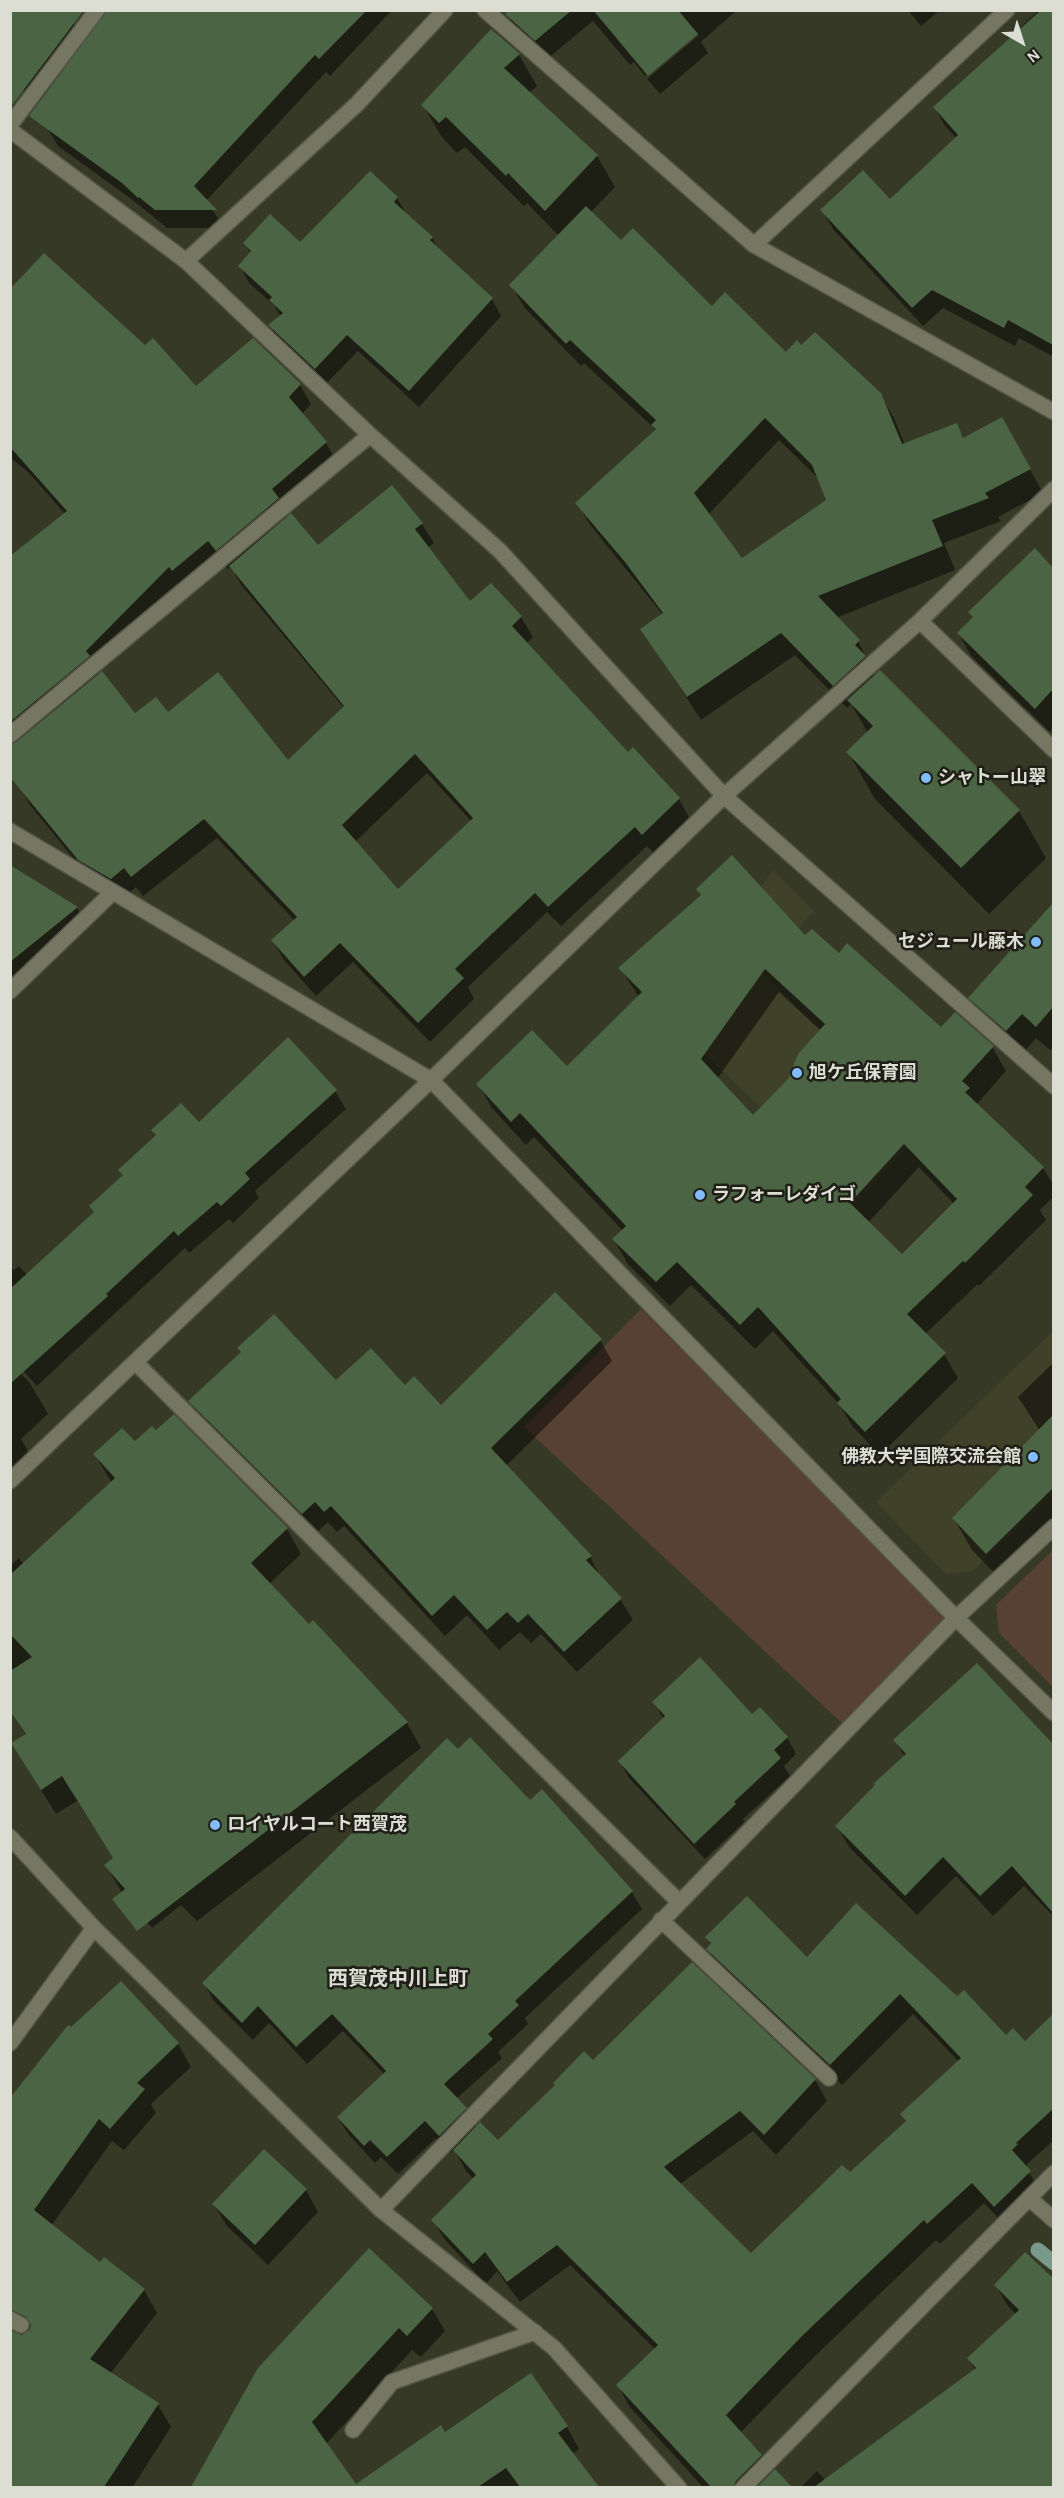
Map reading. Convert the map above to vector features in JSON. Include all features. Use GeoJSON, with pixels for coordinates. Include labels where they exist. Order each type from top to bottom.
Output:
{"type":"FeatureCollection","features":[{"type":"Feature","properties":{"kind":"street"},"geometry":{"type":"LineString","coordinates":[[10,124],[97,10]]}},
{"type":"Feature","properties":{"kind":"street"},"geometry":{"type":"LineString","coordinates":[[186,261],[357,104],[445,10]]}},
{"type":"Feature","properties":{"kind":"street"},"geometry":{"type":"LineString","coordinates":[[485,10],[754,245],[1053,412]]}},
{"type":"Feature","properties":{"kind":"street"},"geometry":{"type":"LineString","coordinates":[[754,245],[1007,10]]}},
{"type":"Feature","properties":{"kind":"street"},"geometry":{"type":"LineString","coordinates":[[10,130],[186,261],[370,435],[500,550],[724,796],[1053,1086]]}},
{"type":"Feature","properties":{"kind":"street"},"geometry":{"type":"LineString","coordinates":[[10,735],[370,435]]}},
{"type":"Feature","properties":{"kind":"street"},"geometry":{"type":"LineString","coordinates":[[10,1481],[431,1080],[724,796],[920,621],[1053,489]]}},
{"type":"Feature","properties":{"kind":"street"},"geometry":{"type":"LineString","coordinates":[[920,621],[1053,750]]}},
{"type":"Feature","properties":{"kind":"street"},"geometry":{"type":"LineString","coordinates":[[10,831],[431,1080],[956,1618],[1053,1713]]}},
{"type":"Feature","properties":{"kind":"street"},"geometry":{"type":"LineString","coordinates":[[10,991],[112,892]]}},
{"type":"Feature","properties":{"kind":"street"},"geometry":{"type":"LineString","coordinates":[[135,1362],[679,1902]]}},
{"type":"Feature","properties":{"kind":"street"},"geometry":{"type":"LineString","coordinates":[[381,2210],[956,1618],[1053,1527]]}},
{"type":"Feature","properties":{"kind":"street"},"geometry":{"type":"LineString","coordinates":[[10,1837],[94,1928],[381,2210],[555,2348],[679,2487]]}},
{"type":"Feature","properties":{"kind":"street"},"geometry":{"type":"LineString","coordinates":[[661,1920],[829,2078]]}},
{"type":"Feature","properties":{"kind":"street"},"geometry":{"type":"LineString","coordinates":[[10,2043],[94,1928]]}},
{"type":"Feature","properties":{"kind":"street"},"geometry":{"type":"LineString","coordinates":[[742,2487],[1053,2173]]}},
{"type":"Feature","properties":{"kind":"street"},"geometry":{"type":"LineString","coordinates":[[1029,2198],[1053,2220]]}},
{"type":"Feature","properties":{"kind":"street"},"geometry":{"type":"LineString","coordinates":[[353,2430],[392,2382],[535,2332]]}},
{"type":"Feature","properties":{"kind":"shaded area","name":"旭ケ丘保育園"},"geometry":{"type":"Polygon","coordinates":[[[773,870],[814,911],[760,971],[928,1127],[858,1200],[667,1018],[773,870]]]}},
{"type":"Feature","properties":{"kind":"shaded area"},"geometry":{"type":"Polygon","coordinates":[[[641,1309],[947,1617],[843,1724],[524,1427],[641,1309]]]}},
{"type":"Feature","properties":{"kind":"shaded area"},"geometry":{"type":"Polygon","coordinates":[[[1053,1331],[1053,1494],[973,1571],[946,1574],[876,1502],[1053,1331]]]}},
{"type":"Feature","properties":{"kind":"shaded area"},"geometry":{"type":"Polygon","coordinates":[[[1053,1550],[1053,1687],[999,1633],[996,1605],[1053,1550]]]}},
{"type":"Feature","properties":{"kind":"building"},"geometry":{"type":"Polygon","coordinates":[[[10,10],[84,10],[13,104],[10,102],[10,10]]]}},
{"type":"Feature","properties":{"kind":"building"},"geometry":{"type":"Polygon","coordinates":[[[107,10],[367,10],[319,59],[315,55],[194,186],[217,210],[155,210],[122,183],[29,116],[107,10]]]}},
{"type":"Feature","properties":{"kind":"building"},"geometry":{"type":"Polygon","coordinates":[[[508,10],[572,10],[535,41],[505,14],[508,10]]]}},
{"type":"Feature","properties":{"kind":"building"},"geometry":{"type":"Polygon","coordinates":[[[593,10],[678,10],[698,34],[648,76],[593,10]]]}},
{"type":"Feature","properties":{"kind":"building"},"geometry":{"type":"Polygon","coordinates":[[[1041,10],[1053,10],[1053,345],[1008,320],[1004,328],[932,290],[912,308],[820,210],[863,170],[890,199],[958,135],[933,107],[1041,10]]]}},
{"type":"Feature","properties":{"kind":"building"},"geometry":{"type":"Polygon","coordinates":[[[491,29],[520,54],[504,68],[598,155],[545,211],[508,173],[506,176],[446,117],[439,123],[421,105],[491,29]]]}},
{"type":"Feature","properties":{"kind":"building"},"geometry":{"type":"Polygon","coordinates":[[[370,171],[398,197],[394,202],[433,237],[430,240],[493,298],[409,391],[347,335],[315,369],[268,325],[283,313],[269,300],[272,297],[238,266],[251,251],[243,243],[270,214],[300,242],[370,171]]]}},
{"type":"Feature","properties":{"kind":"building"},"geometry":{"type":"Polygon","coordinates":[[[586,206],[621,240],[633,228],[712,306],[725,292],[786,352],[797,340],[801,345],[815,332],[881,393],[902,444],[957,423],[963,438],[1002,417],[1031,469],[985,493],[989,498],[932,520],[943,546],[818,596],[860,640],[855,645],[866,656],[833,686],[781,633],[687,697],[640,629],[663,613],[625,562],[575,503],[656,429],[651,425],[656,420],[570,340],[566,344],[509,285],[586,206]],[[765,418],[694,493],[742,558],[826,500],[812,465],[765,418]]]}},
{"type":"Feature","properties":{"kind":"building"},"geometry":{"type":"Polygon","coordinates":[[[44,253],[145,345],[153,338],[196,386],[253,338],[301,384],[289,397],[327,442],[272,489],[279,498],[216,551],[208,541],[172,571],[169,567],[86,651],[90,656],[10,722],[10,556],[67,511],[10,447],[10,289],[44,253]]]}},
{"type":"Feature","properties":{"kind":"building"},"geometry":{"type":"Polygon","coordinates":[[[392,485],[423,523],[415,529],[470,601],[491,583],[522,616],[512,626],[628,752],[633,747],[680,798],[642,835],[635,827],[548,907],[535,893],[455,969],[464,978],[418,1023],[340,943],[304,977],[271,940],[297,917],[204,819],[131,877],[124,868],[111,879],[78,860],[10,777],[10,745],[102,671],[135,713],[156,697],[168,712],[218,672],[288,760],[344,706],[229,566],[291,513],[318,545],[392,485]],[[415,754],[342,825],[398,889],[473,818],[415,754]]]}},
{"type":"Feature","properties":{"kind":"building"},"geometry":{"type":"Polygon","coordinates":[[[1035,548],[1053,568],[1053,689],[1035,709],[957,633],[973,617],[968,612],[1035,548]]]}},
{"type":"Feature","properties":{"kind":"building","name":"シャトー山翠"},"geometry":{"type":"Polygon","coordinates":[[[880,670],[1020,810],[961,868],[846,752],[873,726],[847,700],[880,670]]]}},
{"type":"Feature","properties":{"kind":"building"},"geometry":{"type":"Polygon","coordinates":[[[732,855],[805,935],[812,929],[839,953],[847,943],[941,1027],[955,1012],[994,1046],[962,1081],[970,1088],[965,1092],[1044,1167],[1025,1187],[1033,1195],[965,1263],[963,1261],[907,1314],[946,1353],[865,1432],[837,1403],[841,1399],[758,1307],[740,1325],[677,1262],[656,1282],[612,1239],[626,1226],[520,1113],[511,1122],[476,1084],[532,1030],[567,1066],[642,992],[618,968],[701,895],[696,889],[732,855]],[[765,969],[701,1059],[753,1115],[788,1079],[798,1054],[825,1024],[765,969]],[[904,1144],[850,1203],[902,1254],[957,1199],[904,1144]]]}},
{"type":"Feature","properties":{"kind":"building"},"geometry":{"type":"Polygon","coordinates":[[[10,865],[78,907],[10,962],[10,865]]]}},
{"type":"Feature","properties":{"kind":"building","name":"セジュール藤木"},"geometry":{"type":"Polygon","coordinates":[[[1053,903],[1053,1007],[1036,1027],[1022,1014],[1006,1031],[968,998],[1053,903]]]}},
{"type":"Feature","properties":{"kind":"building"},"geometry":{"type":"Polygon","coordinates":[[[288,1037],[337,1090],[245,1173],[250,1179],[221,1206],[217,1202],[178,1236],[174,1231],[106,1294],[108,1296],[10,1384],[10,1289],[94,1212],[89,1206],[123,1175],[118,1170],[156,1135],[151,1130],[181,1103],[199,1122],[288,1037]]]}},
{"type":"Feature","properties":{"kind":"building"},"geometry":{"type":"Polygon","coordinates":[[[555,1292],[602,1339],[491,1448],[592,1556],[586,1560],[622,1598],[564,1652],[528,1614],[518,1623],[507,1612],[487,1630],[454,1595],[432,1616],[331,1506],[324,1512],[315,1502],[302,1514],[188,1401],[241,1352],[237,1348],[274,1314],[336,1380],[371,1348],[405,1385],[414,1376],[441,1405],[555,1292]]]}},
{"type":"Feature","properties":{"kind":"building"},"geometry":{"type":"Polygon","coordinates":[[[174,1414],[288,1528],[251,1563],[309,1624],[313,1620],[408,1722],[137,1931],[112,1899],[125,1889],[104,1865],[113,1858],[62,1776],[41,1790],[11,1743],[26,1734],[10,1711],[10,1671],[32,1657],[10,1634],[10,1575],[115,1478],[93,1454],[122,1428],[135,1441],[152,1426],[156,1430],[174,1414]]]}},
{"type":"Feature","properties":{"kind":"building","name":"佛教大学国際交流会館"},"geometry":{"type":"Polygon","coordinates":[[[1053,1415],[1053,1488],[986,1554],[952,1518],[1053,1415]]]}},
{"type":"Feature","properties":{"kind":"building"},"geometry":{"type":"Polygon","coordinates":[[[700,1657],[752,1714],[760,1707],[788,1737],[774,1750],[781,1758],[694,1844],[618,1761],[665,1716],[652,1702],[700,1657]]]}},
{"type":"Feature","properties":{"kind":"building"},"geometry":{"type":"Polygon","coordinates":[[[977,1663],[1053,1744],[1053,1913],[1012,1866],[980,1896],[943,1857],[905,1896],[835,1826],[875,1785],[874,1783],[906,1754],[893,1740],[977,1663]]]}},
{"type":"Feature","properties":{"kind":"building"},"geometry":{"type":"Polygon","coordinates":[[[470,1737],[530,1800],[542,1789],[633,1891],[515,2001],[519,2005],[488,2034],[493,2039],[444,2084],[467,2108],[439,2136],[425,2121],[387,2157],[370,2140],[364,2146],[337,2117],[386,2071],[332,2014],[296,2047],[258,2006],[242,2023],[202,1983],[447,1738],[458,1749],[470,1737]]]}},
{"type":"Feature","properties":{"kind":"building"},"geometry":{"type":"Polygon","coordinates":[[[747,1896],[807,1957],[856,1903],[957,1996],[964,1990],[1006,2035],[1013,2028],[1025,2041],[1053,2014],[1053,2109],[1016,2143],[1018,2144],[1012,2150],[1031,2171],[994,2207],[972,2183],[927,2224],[924,2220],[802,2336],[726,2415],[762,2455],[736,2481],[734,2487],[711,2487],[616,2385],[658,2345],[557,2245],[507,2282],[485,2252],[473,2264],[431,2220],[476,2175],[453,2150],[480,2122],[498,2140],[555,2085],[553,2083],[584,2051],[593,2060],[692,1962],[816,2079],[764,2135],[740,2111],[664,2167],[751,2253],[842,2165],[850,2172],[906,2121],[900,2114],[961,2058],[900,1994],[830,2065],[706,1949],[711,1943],[705,1937],[747,1896]]]}},
{"type":"Feature","properties":{"kind":"building"},"geometry":{"type":"Polygon","coordinates":[[[121,1981],[179,2043],[137,2083],[145,2089],[110,2129],[99,2119],[34,2210],[100,2262],[104,2257],[145,2289],[90,2359],[159,2403],[104,2487],[10,2487],[10,2330],[22,2335],[29,2330],[31,2325],[26,2317],[10,2309],[10,2098],[68,2025],[71,2027],[121,1981]]]}},
{"type":"Feature","properties":{"kind":"building"},"geometry":{"type":"Polygon","coordinates":[[[264,2149],[307,2189],[255,2245],[212,2204],[264,2149]]]}},
{"type":"Feature","properties":{"kind":"building"},"geometry":{"type":"Polygon","coordinates":[[[369,2248],[433,2308],[407,2336],[399,2328],[312,2422],[356,2484],[441,2425],[445,2432],[531,2373],[568,2426],[558,2433],[599,2487],[520,2487],[506,2468],[478,2487],[191,2487],[258,2368],[369,2248]]]}},
{"type":"Feature","properties":{"kind":"building"},"geometry":{"type":"Polygon","coordinates":[[[1025,2252],[1053,2278],[1053,2487],[814,2487],[976,2368],[967,2358],[1019,2310],[994,2285],[1025,2252]]]}},
{"type":"Feature","properties":{"kind":"building"},"geometry":{"type":"Polygon","coordinates":[[[775,2469],[792,2487],[757,2487],[775,2469]]]}},
{"type":"Feature","properties":{"kind":"waterway"},"geometry":{"type":"LineString","coordinates":[[1038,2250],[1054,2263]]}},
{"type":"Feature","properties":{"kind":"place","name":"シャトー山翠"},"geometry":{"type":"Point","coordinates":[926,778]}},
{"type":"Feature","properties":{"kind":"place","name":"セジュール藤木"},"geometry":{"type":"Point","coordinates":[1036,942]}},
{"type":"Feature","properties":{"kind":"place","name":"旭ケ丘保育園"},"geometry":{"type":"Point","coordinates":[797,1073]}},
{"type":"Feature","properties":{"kind":"place","name":"ラフォーレダイゴ"},"geometry":{"type":"Point","coordinates":[700,1195]}},
{"type":"Feature","properties":{"kind":"place","name":"佛教大学国際交流会館"},"geometry":{"type":"Point","coordinates":[1033,1457]}},
{"type":"Feature","properties":{"kind":"place","name":"ロイヤルコート西賀茂"},"geometry":{"type":"Point","coordinates":[215,1825]}},
{"type":"Feature","properties":{"kind":"district","name":"西賀茂中川上町"},"geometry":{"type":"Point","coordinates":[398,1979]}}]}
